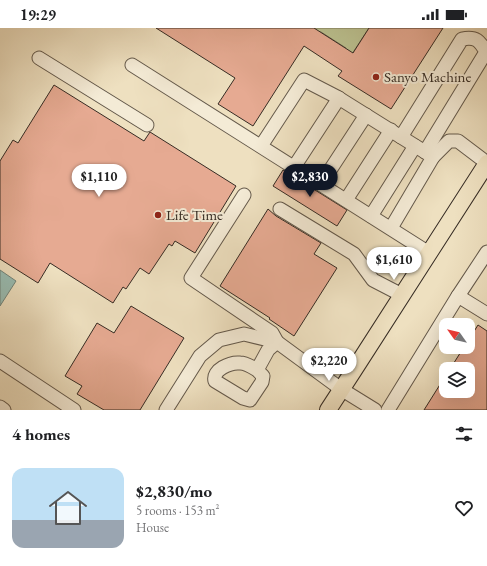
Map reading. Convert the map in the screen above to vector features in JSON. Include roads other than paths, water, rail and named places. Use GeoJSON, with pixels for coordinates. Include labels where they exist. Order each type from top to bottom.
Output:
{"type":"FeatureCollection","features":[{"type":"Feature","properties":{"kind":"main road"},"geometry":{"type":"LineString","coordinates":[[328,410],[487,163]]}},
{"type":"Feature","properties":{"kind":"lane"},"geometry":{"type":"LineString","coordinates":[[346,200],[396,134],[462,39],[470,37],[480,42],[486,52],[424,152],[390,228]]}},
{"type":"Feature","properties":{"kind":"lane"},"geometry":{"type":"LineString","coordinates":[[39,58],[147,125]]}},
{"type":"Feature","properties":{"kind":"lane"},"geometry":{"type":"LineString","coordinates":[[132,65],[429,253]]}},
{"type":"Feature","properties":{"kind":"lane"},"geometry":{"type":"LineString","coordinates":[[261,146],[304,80],[339,98],[424,152]]}},
{"type":"Feature","properties":{"kind":"lane"},"geometry":{"type":"LineString","coordinates":[[294,167],[339,98]]}},
{"type":"Feature","properties":{"kind":"lane"},"geometry":{"type":"LineString","coordinates":[[321,184],[366,115]]}},
{"type":"Feature","properties":{"kind":"lane"},"geometry":{"type":"LineString","coordinates":[[371,216],[424,152],[449,141],[458,141],[487,163]]}},
{"type":"Feature","properties":{"kind":"lane"},"geometry":{"type":"LineString","coordinates":[[244,195],[191,278],[272,333],[277,342]]}},
{"type":"Feature","properties":{"kind":"lane"},"geometry":{"type":"LineString","coordinates":[[280,209],[354,254],[373,280],[402,295]]}},
{"type":"Feature","properties":{"kind":"lane"},"geometry":{"type":"LineString","coordinates":[[388,410],[458,296],[487,252]]}},
{"type":"Feature","properties":{"kind":"lane"},"geometry":{"type":"LineString","coordinates":[[458,296],[487,314]]}},
{"type":"Feature","properties":{"kind":"lane"},"geometry":{"type":"LineString","coordinates":[[166,410],[200,356],[219,340],[244,334],[277,342],[341,389],[375,410]]}},
{"type":"Feature","properties":{"kind":"lane"},"geometry":{"type":"LineString","coordinates":[[257,370],[268,350],[277,342]]}},
{"type":"Feature","properties":{"kind":"lane"},"geometry":{"type":"LineString","coordinates":[[0,361],[74,410]]}},
{"type":"Feature","properties":{"kind":"lane"},"geometry":{"type":"LineString","coordinates":[[0,407],[4,410]]}},
{"type":"Feature","properties":{"kind":"water"},"geometry":{"type":"Polygon","coordinates":[[[0,270],[16,281],[0,306],[0,270]]]}},
{"type":"Feature","properties":{"kind":"place","name":"Sanyo Machine"},"geometry":{"type":"Point","coordinates":[376,77]}},
{"type":"Feature","properties":{"kind":"place","name":"Life Time"},"geometry":{"type":"Point","coordinates":[158,215]}}]}
